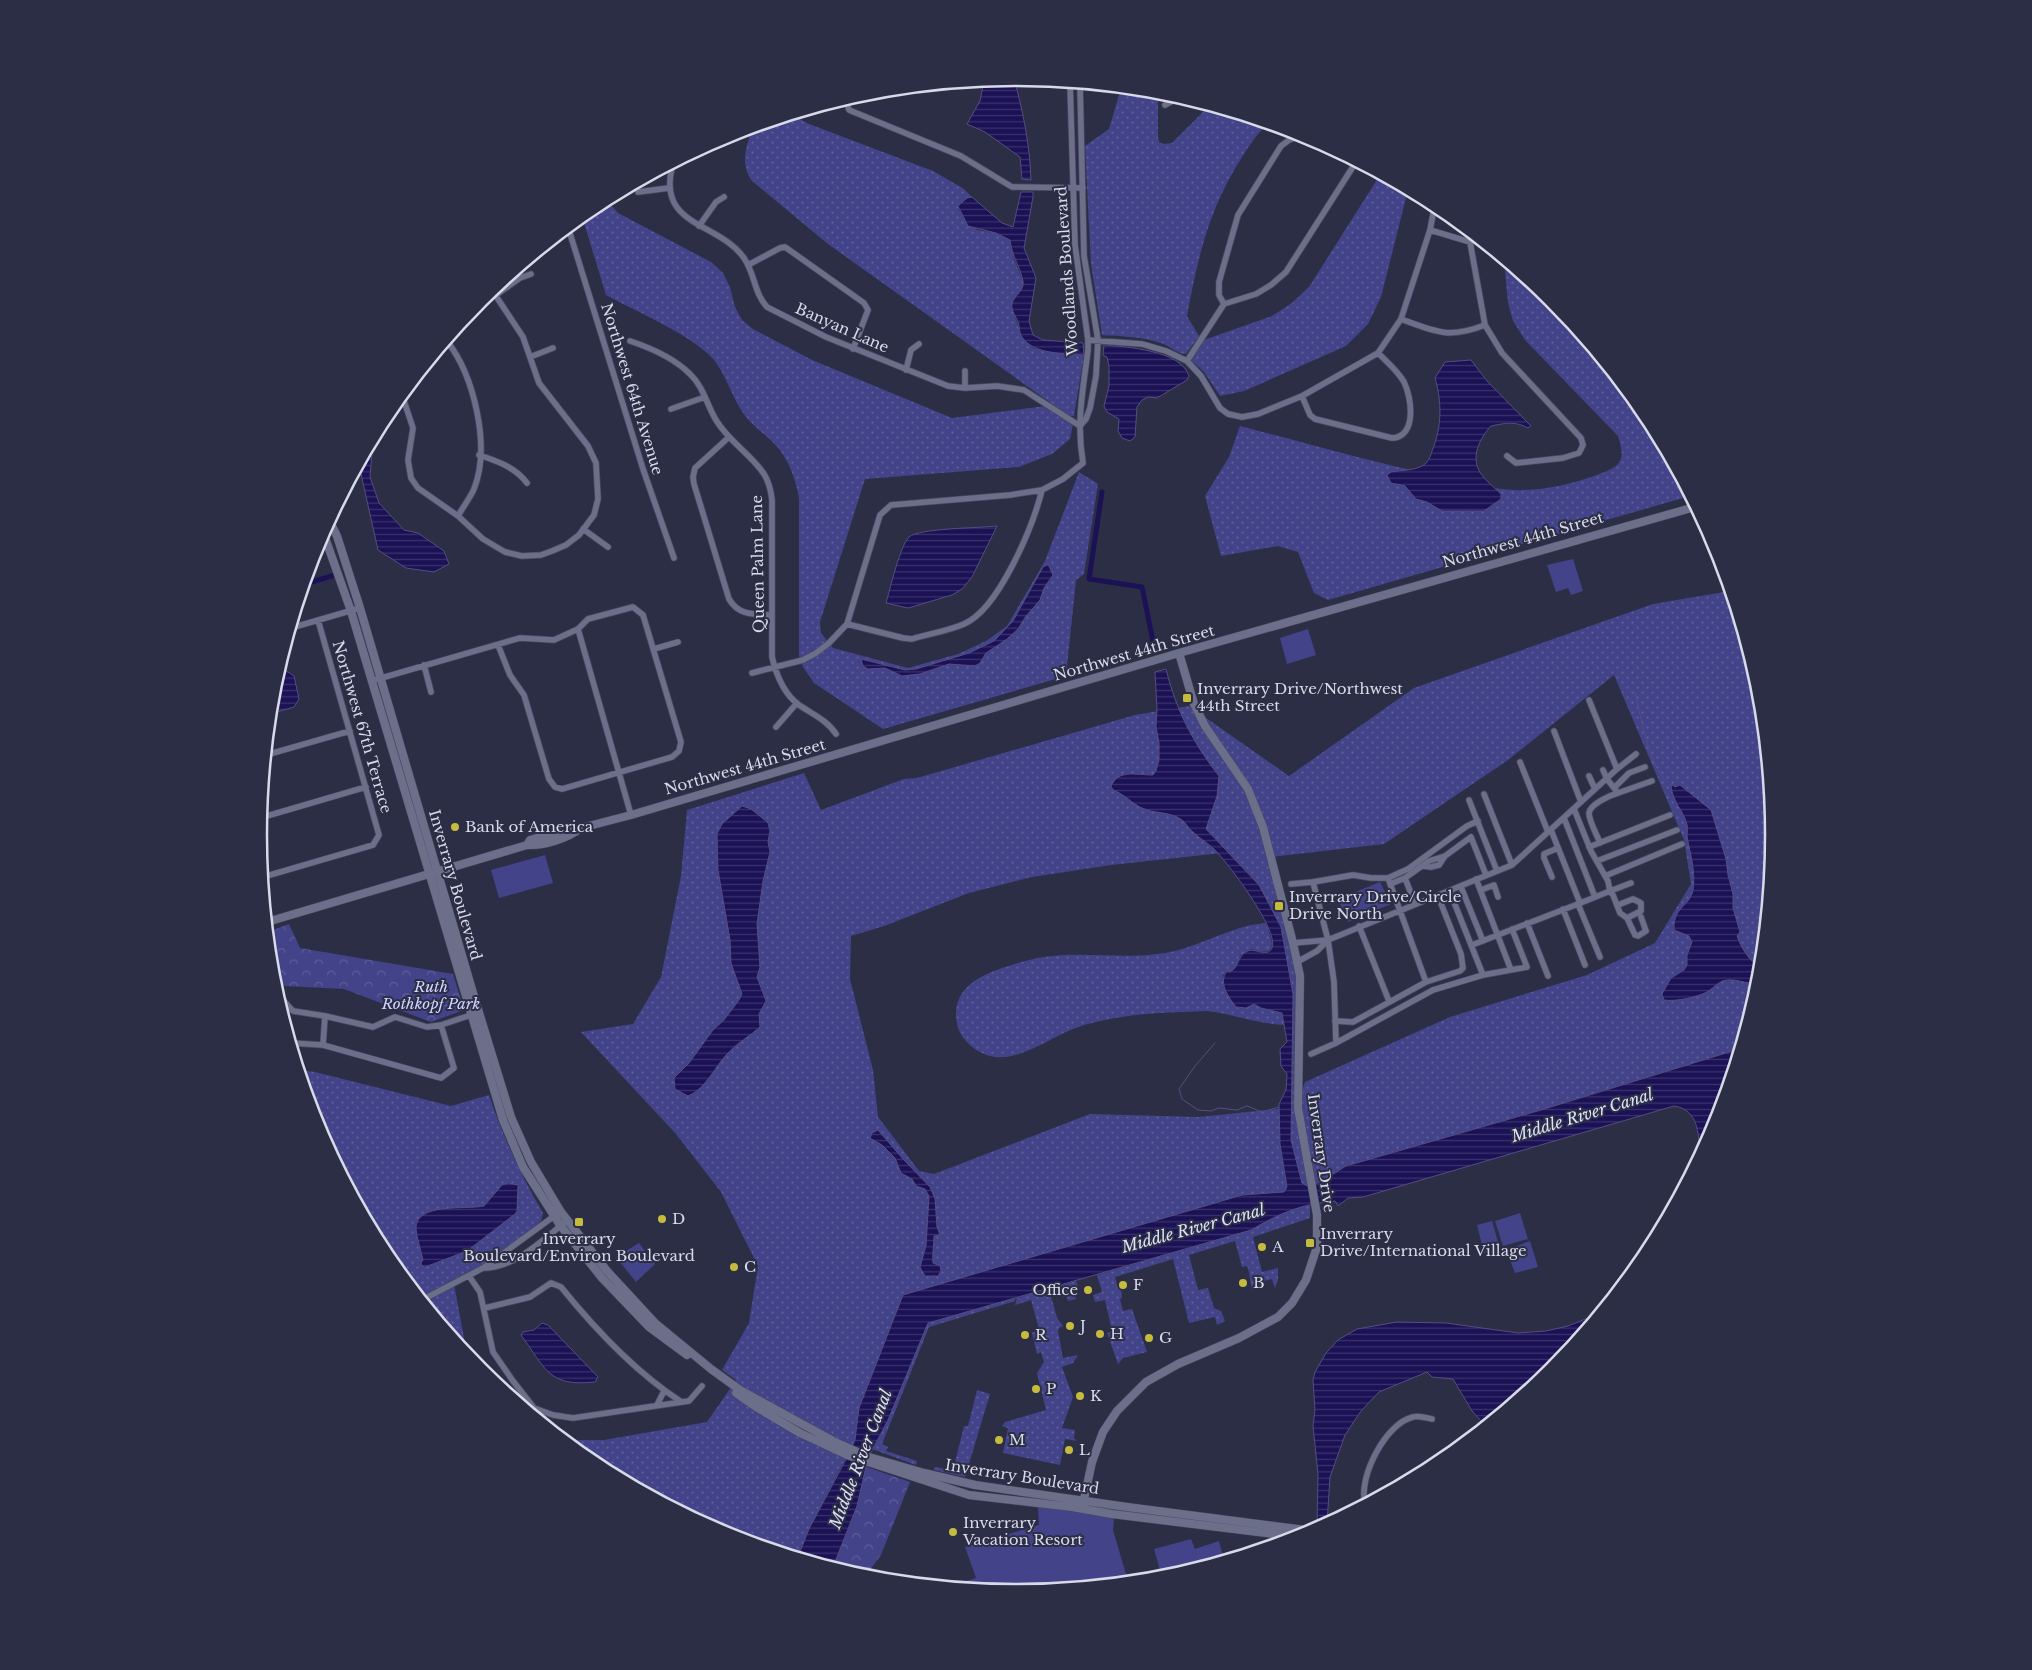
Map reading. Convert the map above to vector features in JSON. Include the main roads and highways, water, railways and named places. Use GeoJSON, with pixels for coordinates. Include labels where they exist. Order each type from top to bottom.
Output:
{"type":"FeatureCollection","features":[{"type":"Feature","properties":{"kind":"water"},"geometry":{"type":"Polygon","coordinates":[[[1016,86],[1026,129],[1031,180],[1022,179],[1020,157],[985,132],[967,124],[980,101],[983,87],[1016,86]]]}},
{"type":"Feature","properties":{"kind":"water"},"geometry":{"type":"Polygon","coordinates":[[[1021,192],[1033,192],[1024,248],[1036,278],[1029,321],[1033,335],[1043,340],[1083,343],[1084,355],[1050,352],[1027,343],[1020,334],[1012,307],[1013,301],[1022,288],[1023,281],[1010,240],[996,233],[968,226],[958,206],[967,198],[972,197],[1002,223],[1013,227],[1021,192]]]}},
{"type":"Feature","properties":{"kind":"water"},"geometry":{"type":"Polygon","coordinates":[[[1104,345],[1138,349],[1164,355],[1184,367],[1189,376],[1187,380],[1157,398],[1148,397],[1142,400],[1137,407],[1135,437],[1130,441],[1122,438],[1118,431],[1119,419],[1107,412],[1104,406],[1109,386],[1109,366],[1107,357],[1103,355],[1104,345]]]}},
{"type":"Feature","properties":{"kind":"water"},"geometry":{"type":"Polygon","coordinates":[[[1471,360],[1487,381],[1531,426],[1528,428],[1510,423],[1491,426],[1477,449],[1476,462],[1478,468],[1483,477],[1501,494],[1501,499],[1484,511],[1442,511],[1427,502],[1416,499],[1405,486],[1391,483],[1387,475],[1391,472],[1420,467],[1428,461],[1438,433],[1440,414],[1435,378],[1445,362],[1471,360]]]}},
{"type":"Feature","properties":{"kind":"water"},"geometry":{"type":"Polygon","coordinates":[[[372,455],[370,477],[379,503],[404,530],[418,533],[444,551],[449,564],[434,572],[406,568],[378,550],[361,474],[372,455]]]}},
{"type":"Feature","properties":{"kind":"water"},"geometry":{"type":"Polygon","coordinates":[[[997,526],[972,577],[962,589],[952,595],[908,608],[886,603],[899,558],[909,537],[937,530],[997,526]]]}},
{"type":"Feature","properties":{"kind":"water"},"geometry":{"type":"Polygon","coordinates":[[[1048,564],[1053,575],[1044,588],[1040,600],[1018,629],[986,653],[980,663],[975,666],[949,664],[920,674],[902,676],[885,668],[868,669],[863,666],[861,659],[905,670],[916,669],[969,653],[994,641],[1013,621],[1043,567],[1048,564]]]}},
{"type":"Feature","properties":{"kind":"water","name":"Middle River Canal"},"geometry":{"type":"Polygon","coordinates":[[[1166,669],[1186,726],[1219,776],[1217,796],[1206,829],[1259,885],[1281,927],[1293,994],[1291,1140],[1302,1183],[1307,1186],[1321,1182],[1346,1166],[1541,1110],[1732,1051],[1708,1122],[1699,1143],[1693,1117],[1682,1108],[1674,1106],[1363,1197],[1348,1198],[1338,1206],[1335,1201],[1301,1207],[1281,1214],[1251,1230],[928,1323],[888,1420],[868,1458],[857,1506],[835,1561],[800,1551],[809,1529],[851,1450],[855,1440],[859,1408],[903,1295],[1242,1195],[1284,1192],[1287,1187],[1280,1144],[1279,1104],[1286,1090],[1287,1074],[1281,1066],[1280,1049],[1287,1042],[1282,1013],[1261,1008],[1254,1004],[1246,1008],[1236,1007],[1227,994],[1223,980],[1227,971],[1233,970],[1244,953],[1251,950],[1264,953],[1270,951],[1272,939],[1268,927],[1250,896],[1229,866],[1213,848],[1194,833],[1183,821],[1172,815],[1142,808],[1113,790],[1111,786],[1118,777],[1123,775],[1153,775],[1156,771],[1159,760],[1159,743],[1156,727],[1155,672],[1166,669]]]}},
{"type":"Feature","properties":{"kind":"water"},"geometry":{"type":"Polygon","coordinates":[[[286,671],[294,676],[299,699],[294,707],[278,712],[286,671]]]}},
{"type":"Feature","properties":{"kind":"water"},"geometry":{"type":"Polygon","coordinates":[[[1680,785],[1711,810],[1726,859],[1733,894],[1733,908],[1740,932],[1737,936],[1742,948],[1753,962],[1750,983],[1725,980],[1698,996],[1680,1000],[1664,1000],[1662,994],[1671,978],[1684,970],[1687,965],[1687,955],[1692,942],[1689,936],[1674,930],[1674,922],[1679,911],[1691,896],[1694,876],[1686,820],[1674,797],[1671,786],[1680,785]]]}},
{"type":"Feature","properties":{"kind":"water"},"geometry":{"type":"Polygon","coordinates":[[[742,806],[751,809],[768,823],[770,831],[768,842],[770,852],[763,881],[757,924],[760,967],[757,977],[766,1001],[759,1014],[760,1027],[732,1049],[705,1083],[688,1096],[675,1089],[674,1078],[689,1063],[713,1030],[724,1020],[742,994],[731,963],[730,940],[718,870],[717,834],[722,824],[742,806]]]}},
{"type":"Feature","properties":{"kind":"water"},"geometry":{"type":"Polygon","coordinates":[[[878,1130],[930,1187],[935,1199],[937,1227],[940,1235],[934,1236],[933,1263],[940,1266],[941,1271],[938,1276],[925,1276],[920,1267],[926,1246],[929,1196],[925,1189],[916,1186],[912,1179],[901,1173],[895,1158],[882,1145],[870,1138],[872,1133],[878,1130]]]}},
{"type":"Feature","properties":{"kind":"water"},"geometry":{"type":"Polygon","coordinates":[[[508,1183],[518,1185],[517,1211],[515,1214],[467,1251],[425,1267],[422,1266],[423,1260],[416,1229],[418,1220],[432,1211],[484,1206],[502,1185],[508,1183]]]}},
{"type":"Feature","properties":{"kind":"water"},"geometry":{"type":"Polygon","coordinates":[[[1588,1318],[1510,1398],[1482,1421],[1472,1411],[1453,1379],[1432,1377],[1427,1372],[1379,1392],[1361,1411],[1345,1435],[1330,1477],[1328,1516],[1317,1521],[1318,1474],[1313,1426],[1315,1410],[1313,1380],[1315,1372],[1326,1353],[1338,1340],[1357,1329],[1397,1322],[1446,1323],[1518,1333],[1546,1331],[1568,1326],[1588,1318]]]}},
{"type":"Feature","properties":{"kind":"water"},"geometry":{"type":"Polygon","coordinates":[[[542,1323],[548,1325],[598,1377],[595,1382],[567,1382],[550,1373],[543,1366],[521,1335],[523,1332],[534,1330],[542,1323]]]}},
{"type":"Feature","properties":{"kind":"waterway"},"geometry":{"type":"LineString","coordinates":[[1102,492],[1089,579],[1142,587],[1155,651]]}},
{"type":"Feature","properties":{"kind":"waterway"},"geometry":{"type":"LineString","coordinates":[[311,582],[335,575]]}},
{"type":"Feature","properties":{"kind":"waterway"},"geometry":{"type":"LineString","coordinates":[[1635,693],[1652,757],[1664,780],[1672,786]]}},
{"type":"Feature","properties":{"kind":"waterway"},"geometry":{"type":"LineString","coordinates":[[1215,1043],[1195,1066],[1179,1089],[1182,1099],[1198,1110],[1211,1111],[1219,1108],[1237,1110],[1247,1106],[1262,1112],[1279,1107]]}},
{"type":"Feature","properties":{"kind":"place","name":"Inverrary Drive/Northwest 44th Street"},"geometry":{"type":"Point","coordinates":[1187,698]}},
{"type":"Feature","properties":{"kind":"place","name":"Bank of America"},"geometry":{"type":"Point","coordinates":[455,827]}},
{"type":"Feature","properties":{"kind":"place","name":"Inverrary Drive/Circle Drive North"},"geometry":{"type":"Point","coordinates":[1279,906]}},
{"type":"Feature","properties":{"kind":"place","name":"D"},"geometry":{"type":"Point","coordinates":[662,1219]}},
{"type":"Feature","properties":{"kind":"place","name":"Inverrary Boulevard/Environ Boulevard"},"geometry":{"type":"Point","coordinates":[579,1222]}},
{"type":"Feature","properties":{"kind":"place","name":"Inverrary Drive/International Village"},"geometry":{"type":"Point","coordinates":[1310,1243]}},
{"type":"Feature","properties":{"kind":"place","name":"A"},"geometry":{"type":"Point","coordinates":[1262,1247]}},
{"type":"Feature","properties":{"kind":"place","name":"C"},"geometry":{"type":"Point","coordinates":[734,1267]}},
{"type":"Feature","properties":{"kind":"place","name":"B"},"geometry":{"type":"Point","coordinates":[1243,1283]}},
{"type":"Feature","properties":{"kind":"place","name":"F"},"geometry":{"type":"Point","coordinates":[1123,1285]}},
{"type":"Feature","properties":{"kind":"place","name":"Office"},"geometry":{"type":"Point","coordinates":[1088,1290]}},
{"type":"Feature","properties":{"kind":"place","name":"J"},"geometry":{"type":"Point","coordinates":[1070,1326]}},
{"type":"Feature","properties":{"kind":"place","name":"H"},"geometry":{"type":"Point","coordinates":[1100,1334]}},
{"type":"Feature","properties":{"kind":"place","name":"R"},"geometry":{"type":"Point","coordinates":[1025,1335]}},
{"type":"Feature","properties":{"kind":"place","name":"G"},"geometry":{"type":"Point","coordinates":[1149,1338]}},
{"type":"Feature","properties":{"kind":"place","name":"P"},"geometry":{"type":"Point","coordinates":[1036,1389]}},
{"type":"Feature","properties":{"kind":"place","name":"K"},"geometry":{"type":"Point","coordinates":[1080,1396]}},
{"type":"Feature","properties":{"kind":"place","name":"M"},"geometry":{"type":"Point","coordinates":[999,1440]}},
{"type":"Feature","properties":{"kind":"place","name":"L"},"geometry":{"type":"Point","coordinates":[1069,1450]}},
{"type":"Feature","properties":{"kind":"place","name":"Inverrary Vacation Resort"},"geometry":{"type":"Point","coordinates":[953,1532]}},
{"type":"Feature","properties":{"kind":"park label","name":"Ruth Rothkopf Park"},"geometry":{"type":"Point","coordinates":[431,996]}}]}
